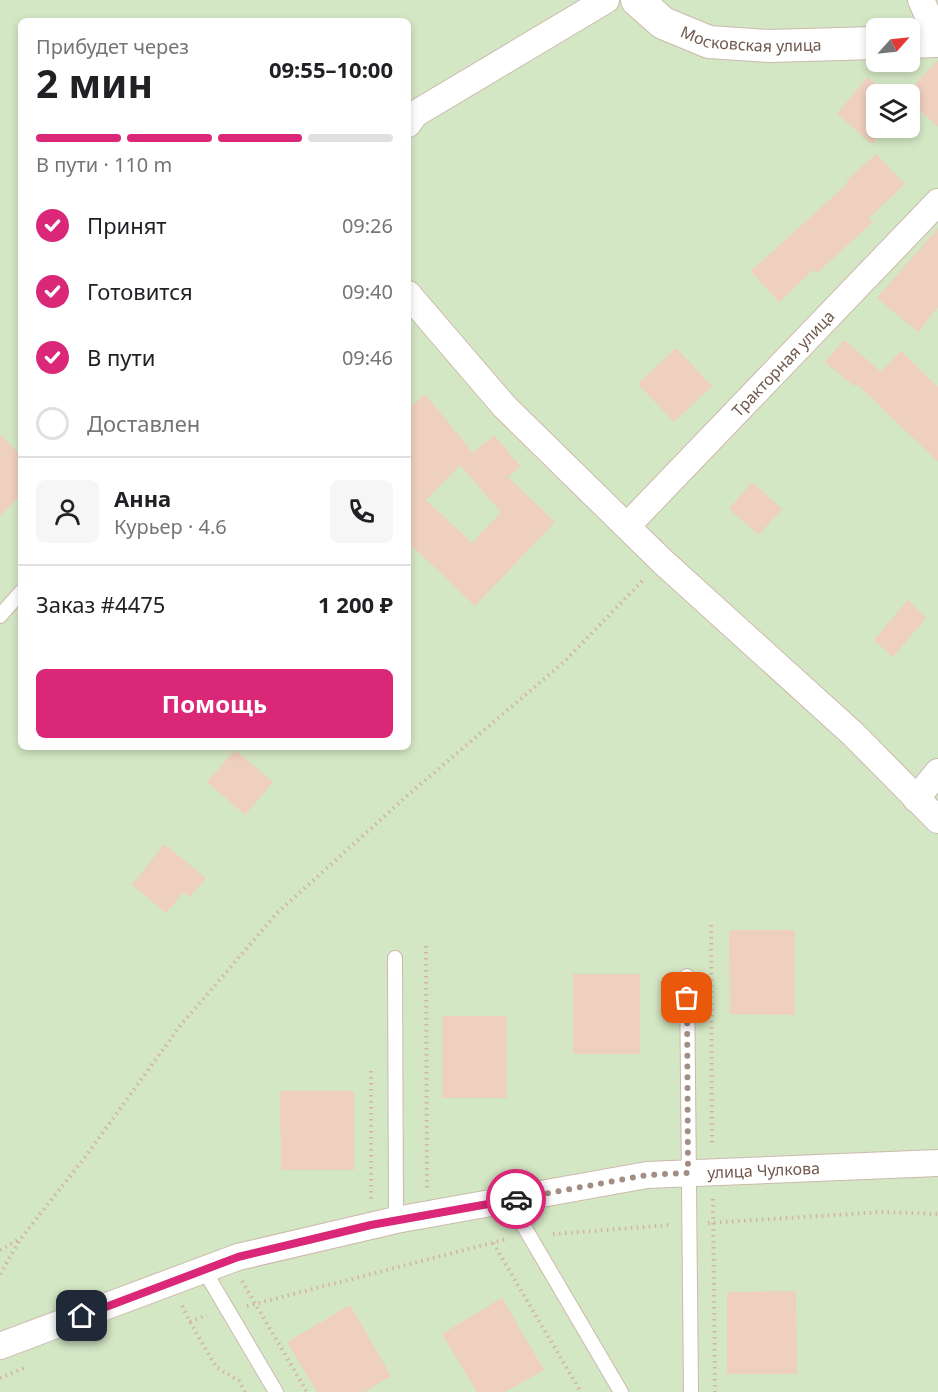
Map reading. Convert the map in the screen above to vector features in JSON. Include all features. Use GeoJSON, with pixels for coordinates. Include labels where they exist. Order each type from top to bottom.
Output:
{"type":"FeatureCollection","features":[{"type":"Feature","properties":{"kind":"street"},"geometry":{"type":"LineString","coordinates":[[411,120],[415,114],[606,0]]}},
{"type":"Feature","properties":{"kind":"street","name":"Московская улица"},"geometry":{"type":"LineString","coordinates":[[637,0],[663,23],[709,42],[769,46],[866,43]]}},
{"type":"Feature","properties":{"kind":"street"},"geometry":{"type":"LineString","coordinates":[[920,41],[938,40],[921,0]]}},
{"type":"Feature","properties":{"kind":"street","name":"Тракторная улица"},"geometry":{"type":"LineString","coordinates":[[628,525],[938,202]]}},
{"type":"Feature","properties":{"kind":"street"},"geometry":{"type":"LineString","coordinates":[[411,298],[504,406],[628,525],[662,561],[853,734],[938,820]]}},
{"type":"Feature","properties":{"kind":"street"},"geometry":{"type":"LineString","coordinates":[[916,799],[938,772]]}},
{"type":"Feature","properties":{"kind":"street","name":"улица Чулкова"},"geometry":{"type":"LineString","coordinates":[[0,1346],[230,1260],[384,1223],[647,1175],[938,1163]]}},
{"type":"Feature","properties":{"kind":"lane"},"geometry":{"type":"LineString","coordinates":[[0,616],[18,595]]}},
{"type":"Feature","properties":{"kind":"lane"},"geometry":{"type":"LineString","coordinates":[[384,1223],[395,958]]}},
{"type":"Feature","properties":{"kind":"lane"},"geometry":{"type":"LineString","coordinates":[[687,976],[690,1392]]}},
{"type":"Feature","properties":{"kind":"lane"},"geometry":{"type":"LineString","coordinates":[[509,1201],[621,1392]]}},
{"type":"Feature","properties":{"kind":"lane"},"geometry":{"type":"LineString","coordinates":[[204,1270],[276,1392]]}},
{"type":"Feature","properties":{"kind":"path"},"geometry":{"type":"LineString","coordinates":[[0,1274],[21,1238],[83,1160],[180,1026],[277,913],[408,795],[565,661],[662,561]]}},
{"type":"Feature","properties":{"kind":"path"},"geometry":{"type":"LineString","coordinates":[[426,946],[427,1215]]}},
{"type":"Feature","properties":{"kind":"path"},"geometry":{"type":"LineString","coordinates":[[371,1071],[384,1223]]}},
{"type":"Feature","properties":{"kind":"path"},"geometry":{"type":"LineString","coordinates":[[189,1323],[493,1243],[530,1236],[883,1212],[938,1214]]}},
{"type":"Feature","properties":{"kind":"path"},"geometry":{"type":"LineString","coordinates":[[0,1250],[21,1238]]}},
{"type":"Feature","properties":{"kind":"path"},"geometry":{"type":"LineString","coordinates":[[493,1243],[580,1392]]}},
{"type":"Feature","properties":{"kind":"path"},"geometry":{"type":"LineString","coordinates":[[230,1260],[307,1392]]}},
{"type":"Feature","properties":{"kind":"path"},"geometry":{"type":"LineString","coordinates":[[171,1310],[182,1306],[189,1323],[216,1367],[239,1382],[246,1392]]}},
{"type":"Feature","properties":{"kind":"path"},"geometry":{"type":"LineString","coordinates":[[0,1378],[32,1365]]}},
{"type":"Feature","properties":{"kind":"green space"},"geometry":{"type":"Polygon","coordinates":[[[0,0],[938,0],[938,1392],[0,1392],[0,0]]]}},
{"type":"Feature","properties":{"kind":"building"},"geometry":{"type":"Polygon","coordinates":[[[938,60],[938,127],[920,110],[920,84],[915,84],[938,60]]]}},
{"type":"Feature","properties":{"kind":"building"},"geometry":{"type":"Polygon","coordinates":[[[867,77],[875,84],[866,84],[866,138],[877,138],[872,144],[837,114],[867,77]]]}},
{"type":"Feature","properties":{"kind":"building"},"geometry":{"type":"Polygon","coordinates":[[[876,154],[905,184],[869,218],[873,222],[817,273],[813,270],[779,302],[751,271],[848,183],[846,181],[876,154]]]}},
{"type":"Feature","properties":{"kind":"building"},"geometry":{"type":"Polygon","coordinates":[[[938,228],[938,307],[918,332],[877,298],[938,228]]]}},
{"type":"Feature","properties":{"kind":"building"},"geometry":{"type":"Polygon","coordinates":[[[844,340],[881,372],[901,351],[938,387],[938,462],[857,384],[854,386],[825,362],[844,340]]]}},
{"type":"Feature","properties":{"kind":"building"},"geometry":{"type":"Polygon","coordinates":[[[676,348],[712,386],[674,422],[638,384],[676,348]]]}},
{"type":"Feature","properties":{"kind":"building"},"geometry":{"type":"Polygon","coordinates":[[[425,394],[473,453],[494,435],[520,466],[508,477],[555,522],[475,606],[411,545],[411,406],[425,394]],[[460,465],[426,500],[472,543],[501,512],[460,465]]]}},
{"type":"Feature","properties":{"kind":"building"},"geometry":{"type":"Polygon","coordinates":[[[0,434],[18,453],[18,498],[0,516],[0,434]]]}},
{"type":"Feature","properties":{"kind":"building"},"geometry":{"type":"Polygon","coordinates":[[[752,482],[782,509],[759,535],[729,509],[752,482]]]}},
{"type":"Feature","properties":{"kind":"building"},"geometry":{"type":"Polygon","coordinates":[[[908,600],[926,618],[893,657],[874,640],[908,600]]]}},
{"type":"Feature","properties":{"kind":"building"},"geometry":{"type":"Polygon","coordinates":[[[235,750],[273,782],[245,815],[207,782],[235,750]]]}},
{"type":"Feature","properties":{"kind":"building"},"geometry":{"type":"Polygon","coordinates":[[[164,844],[206,878],[190,897],[184,892],[166,913],[132,885],[164,844]]]}},
{"type":"Feature","properties":{"kind":"building"},"geometry":{"type":"Polygon","coordinates":[[[729,930],[795,930],[795,1015],[730,1014],[729,930]]]}},
{"type":"Feature","properties":{"kind":"building"},"geometry":{"type":"Polygon","coordinates":[[[573,974],[640,974],[640,1054],[573,1054],[573,974]]]}},
{"type":"Feature","properties":{"kind":"building"},"geometry":{"type":"Polygon","coordinates":[[[442,1016],[507,1016],[507,1098],[442,1098],[442,1016]]]}},
{"type":"Feature","properties":{"kind":"building"},"geometry":{"type":"Polygon","coordinates":[[[280,1091],[354,1091],[354,1170],[281,1170],[280,1091]]]}},
{"type":"Feature","properties":{"kind":"building"},"geometry":{"type":"Polygon","coordinates":[[[796,1291],[797,1374],[727,1374],[727,1292],[796,1291]]]}},
{"type":"Feature","properties":{"kind":"building"},"geometry":{"type":"Polygon","coordinates":[[[502,1298],[544,1370],[505,1392],[477,1392],[442,1334],[502,1298]]]}},
{"type":"Feature","properties":{"kind":"building"},"geometry":{"type":"Polygon","coordinates":[[[350,1305],[391,1376],[364,1392],[317,1392],[287,1342],[350,1305]]]}},
{"type":"Feature","properties":{"kind":"way so far"},"geometry":{"type":"LineString","coordinates":[[516,1199],[647,1175],[688,1173],[687,998]]}},
{"type":"Feature","properties":{"kind":"route"},"geometry":{"type":"LineString","coordinates":[[82,1316],[238,1257],[371,1225],[516,1199]]}}]}
